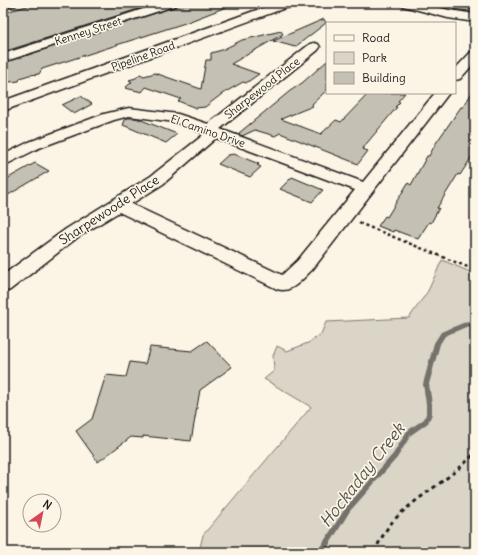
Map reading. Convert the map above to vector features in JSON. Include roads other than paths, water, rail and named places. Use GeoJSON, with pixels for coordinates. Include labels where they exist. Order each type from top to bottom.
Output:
{"type":"FeatureCollection","features":[{"type":"Feature","properties":{"kind":"main road"},"geometry":{"type":"LineString","coordinates":[[407,3],[448,14],[475,18]]}},
{"type":"Feature","properties":{"kind":"main road","name":"Pipeline Road"},"geometry":{"type":"LineString","coordinates":[[3,106],[288,4]]}},
{"type":"Feature","properties":{"kind":"street"},"geometry":{"type":"LineString","coordinates":[[3,6],[12,3]]}},
{"type":"Feature","properties":{"kind":"street","name":"Kenney Street"},"geometry":{"type":"LineString","coordinates":[[3,58],[173,3]]}},
{"type":"Feature","properties":{"kind":"street","name":"Sharpewood Place"},"geometry":{"type":"LineString","coordinates":[[211,131],[216,124],[314,47]]}},
{"type":"Feature","properties":{"kind":"street"},"geometry":{"type":"LineString","coordinates":[[456,75],[475,55]]}},
{"type":"Feature","properties":{"kind":"street"},"geometry":{"type":"LineString","coordinates":[[117,204],[284,284],[305,265],[441,94]]}},
{"type":"Feature","properties":{"kind":"street","name":"El Camino Drive"},"geometry":{"type":"LineString","coordinates":[[3,161],[34,145],[103,119],[129,112],[178,118],[367,189]]}},
{"type":"Feature","properties":{"kind":"street","name":"Sharpewoode Place"},"geometry":{"type":"LineString","coordinates":[[3,285],[72,232],[157,180],[209,138],[211,131]]}},
{"type":"Feature","properties":{"kind":"waterway","name":"Hockaday Creek"},"geometry":{"type":"LineString","coordinates":[[321,552],[348,509],[395,456],[409,433],[426,421],[429,414],[426,384],[437,343],[443,334],[465,325],[475,323]]}}]}
